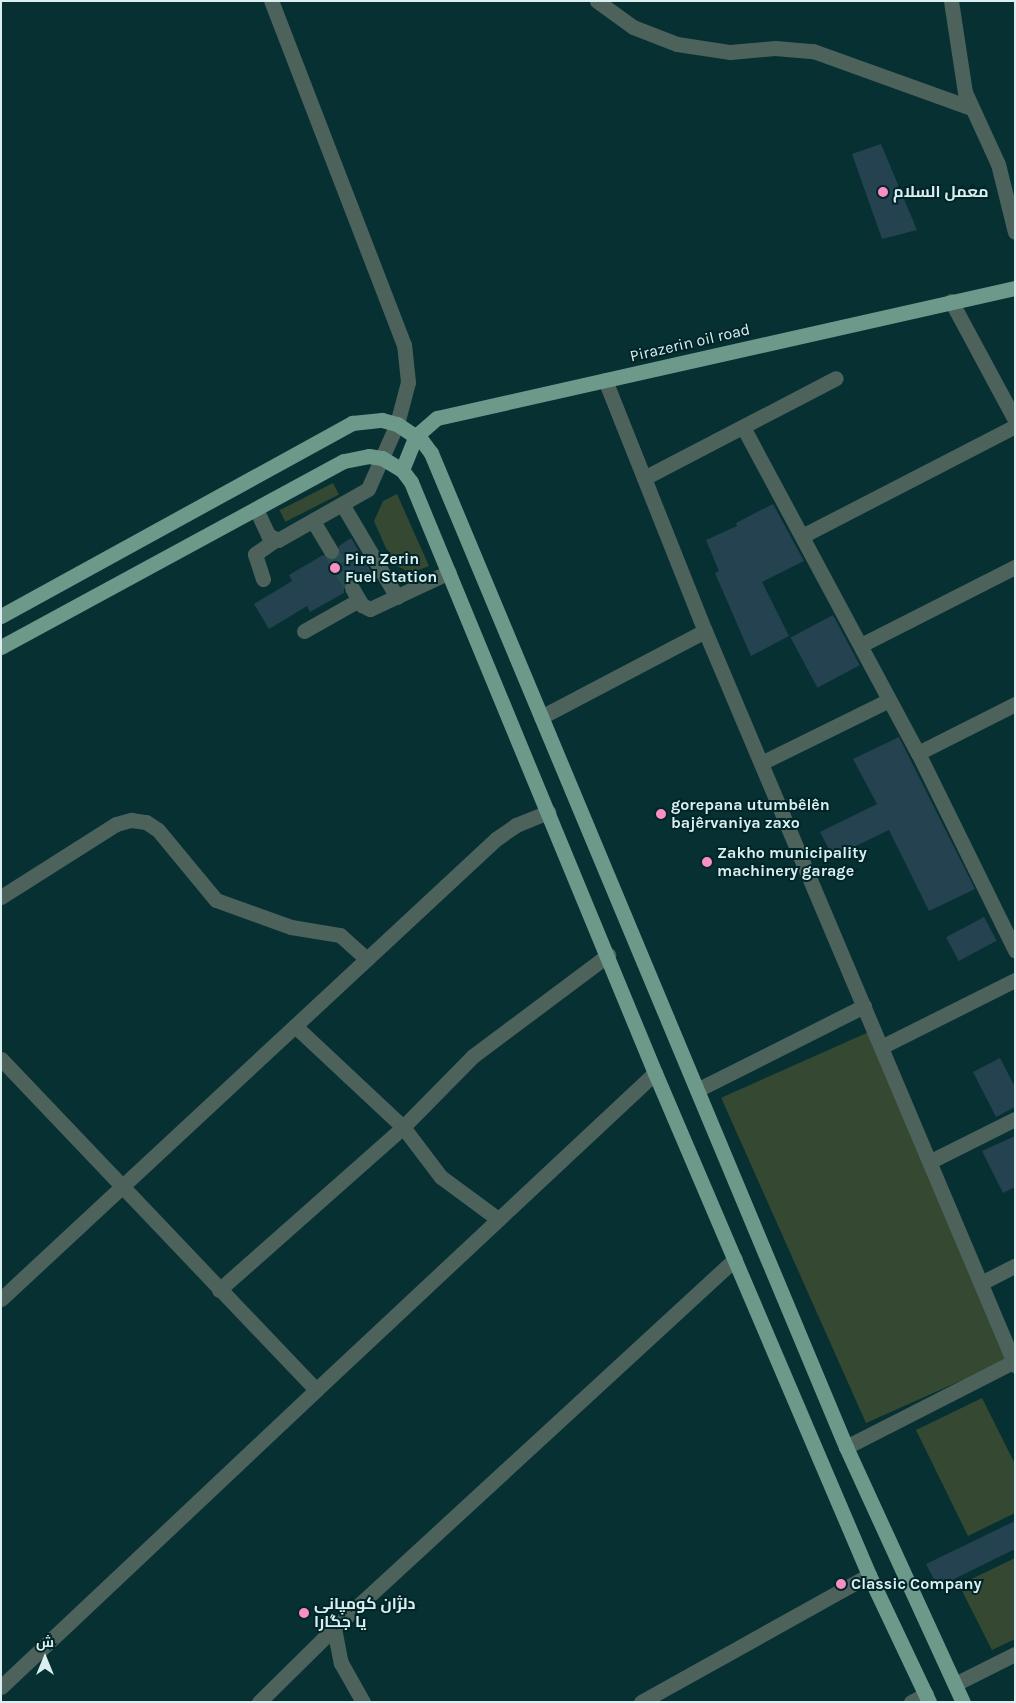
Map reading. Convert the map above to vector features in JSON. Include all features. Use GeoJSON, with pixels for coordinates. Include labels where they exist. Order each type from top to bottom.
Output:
{"type":"FeatureCollection","features":[{"type":"Feature","properties":{"kind":"main road","name":"Pirazerin oil road"},"geometry":{"type":"LineString","coordinates":[[402,470],[416,436],[437,418],[1015,288]]}},
{"type":"Feature","properties":{"kind":"main road"},"geometry":{"type":"LineString","coordinates":[[1,616],[338,430],[367,420],[397,424],[416,436],[431,453],[846,1447],[963,1702]]}},
{"type":"Feature","properties":{"kind":"main road"},"geometry":{"type":"LineString","coordinates":[[1,647],[344,461],[356,456],[382,458],[402,470],[411,482],[549,812],[655,1073],[869,1575],[927,1698]]}},
{"type":"Feature","properties":{"kind":"street"},"geometry":{"type":"LineString","coordinates":[[263,579],[255,554],[275,540],[313,521],[371,486],[397,424],[408,382],[404,345],[271,1]]}},
{"type":"Feature","properties":{"kind":"street"},"geometry":{"type":"LineString","coordinates":[[597,1],[633,27],[677,44],[730,52],[775,48],[813,51],[971,108]]}},
{"type":"Feature","properties":{"kind":"street"},"geometry":{"type":"LineString","coordinates":[[951,1],[961,74],[971,108],[998,164],[1015,232]]}},
{"type":"Feature","properties":{"kind":"street"},"geometry":{"type":"LineString","coordinates":[[951,301],[1015,420]]}},
{"type":"Feature","properties":{"kind":"street"},"geometry":{"type":"LineString","coordinates":[[644,478],[836,378]]}},
{"type":"Feature","properties":{"kind":"street"},"geometry":{"type":"LineString","coordinates":[[605,380],[705,632],[763,762],[1014,1363],[846,1447]]}},
{"type":"Feature","properties":{"kind":"street"},"geometry":{"type":"LineString","coordinates":[[804,535],[1015,426]]}},
{"type":"Feature","properties":{"kind":"street"},"geometry":{"type":"LineString","coordinates":[[743,427],[804,535],[918,753],[1015,950]]}},
{"type":"Feature","properties":{"kind":"street"},"geometry":{"type":"LineString","coordinates":[[342,504],[396,597]]}},
{"type":"Feature","properties":{"kind":"street"},"geometry":{"type":"LineString","coordinates":[[256,509],[268,534],[275,540]]}},
{"type":"Feature","properties":{"kind":"street"},"geometry":{"type":"LineString","coordinates":[[313,521],[331,551]]}},
{"type":"Feature","properties":{"kind":"street"},"geometry":{"type":"LineString","coordinates":[[861,645],[1015,567]]}},
{"type":"Feature","properties":{"kind":"street"},"geometry":{"type":"LineString","coordinates":[[304,631],[355,594],[370,609],[449,572]]}},
{"type":"Feature","properties":{"kind":"street"},"geometry":{"type":"LineString","coordinates":[[541,717],[705,632]]}},
{"type":"Feature","properties":{"kind":"street"},"geometry":{"type":"LineString","coordinates":[[763,762],[889,700]]}},
{"type":"Feature","properties":{"kind":"street"},"geometry":{"type":"LineString","coordinates":[[918,753],[1015,704]]}},
{"type":"Feature","properties":{"kind":"street"},"geometry":{"type":"LineString","coordinates":[[1,1300],[123,1189],[496,839],[516,825],[549,812]]}},
{"type":"Feature","properties":{"kind":"street"},"geometry":{"type":"LineString","coordinates":[[1,897],[116,824],[131,820],[146,822],[158,830],[216,900],[291,927],[340,935],[367,958]]}},
{"type":"Feature","properties":{"kind":"street"},"geometry":{"type":"LineString","coordinates":[[220,1290],[403,1127],[473,1056],[608,955]]}},
{"type":"Feature","properties":{"kind":"street"},"geometry":{"type":"LineString","coordinates":[[881,1047],[1015,980]]}},
{"type":"Feature","properties":{"kind":"street"},"geometry":{"type":"LineString","coordinates":[[697,1090],[864,1006]]}},
{"type":"Feature","properties":{"kind":"street"},"geometry":{"type":"LineString","coordinates":[[295,1026],[403,1127],[441,1177],[498,1220]]}},
{"type":"Feature","properties":{"kind":"street"},"geometry":{"type":"LineString","coordinates":[[1,1059],[316,1390]]}},
{"type":"Feature","properties":{"kind":"street"},"geometry":{"type":"LineString","coordinates":[[1,1687],[655,1073]]}},
{"type":"Feature","properties":{"kind":"street"},"geometry":{"type":"LineString","coordinates":[[931,1161],[1015,1119]]}},
{"type":"Feature","properties":{"kind":"street"},"geometry":{"type":"LineString","coordinates":[[259,1702],[334,1628],[735,1259]]}},
{"type":"Feature","properties":{"kind":"street"},"geometry":{"type":"LineString","coordinates":[[981,1283],[1015,1266]]}},
{"type":"Feature","properties":{"kind":"street"},"geometry":{"type":"LineString","coordinates":[[641,1702],[869,1575]]}},
{"type":"Feature","properties":{"kind":"street"},"geometry":{"type":"LineString","coordinates":[[334,1628],[343,1669],[363,1702]]}},
{"type":"Feature","properties":{"kind":"street"},"geometry":{"type":"LineString","coordinates":[[954,1684],[1015,1654]]}},
{"type":"Feature","properties":{"kind":"street"},"geometry":{"type":"LineString","coordinates":[[911,1702],[927,1698]]}},
{"type":"Feature","properties":{"kind":"green space"},"geometry":{"type":"Polygon","coordinates":[[[333,483],[339,495],[285,522],[280,510],[333,483]]]}},
{"type":"Feature","properties":{"kind":"green space"},"geometry":{"type":"Polygon","coordinates":[[[397,494],[429,566],[411,573],[393,564],[374,521],[383,501],[397,494]]]}},
{"type":"Feature","properties":{"kind":"green space"},"geometry":{"type":"Polygon","coordinates":[[[871,1031],[1015,1357],[866,1423],[721,1098],[871,1031]]]}},
{"type":"Feature","properties":{"kind":"green space"},"geometry":{"type":"Polygon","coordinates":[[[982,1398],[1015,1464],[1015,1513],[968,1536],[916,1430],[982,1398]]]}},
{"type":"Feature","properties":{"kind":"green space"},"geometry":{"type":"Polygon","coordinates":[[[1015,1558],[1015,1639],[992,1650],[959,1585],[1015,1558]]]}},
{"type":"Feature","properties":{"kind":"building","name":"معمل السلام"},"geometry":{"type":"Polygon","coordinates":[[[881,144],[917,230],[882,239],[852,154],[881,144]]]}},
{"type":"Feature","properties":{"kind":"building"},"geometry":{"type":"Polygon","coordinates":[[[773,504],[804,561],[762,582],[789,636],[751,656],[715,573],[719,571],[706,540],[737,526],[736,523],[773,504]]]}},
{"type":"Feature","properties":{"kind":"building"},"geometry":{"type":"Polygon","coordinates":[[[351,538],[373,575],[360,583],[348,580],[344,584],[344,593],[310,612],[307,606],[269,629],[254,604],[292,581],[289,575],[323,555],[331,560],[336,559],[339,546],[351,538]]]}},
{"type":"Feature","properties":{"kind":"building"},"geometry":{"type":"Polygon","coordinates":[[[833,615],[860,665],[817,688],[791,638],[833,615]]]}},
{"type":"Feature","properties":{"kind":"building"},"geometry":{"type":"Polygon","coordinates":[[[899,737],[975,889],[929,911],[889,830],[833,857],[820,832],[877,804],[853,759],[899,737]]]}},
{"type":"Feature","properties":{"kind":"building"},"geometry":{"type":"Polygon","coordinates":[[[984,917],[997,941],[959,961],[946,937],[984,917]]]}},
{"type":"Feature","properties":{"kind":"building"},"geometry":{"type":"Polygon","coordinates":[[[1000,1058],[1015,1087],[1015,1107],[996,1117],[973,1072],[1000,1058]]]}},
{"type":"Feature","properties":{"kind":"building"},"geometry":{"type":"Polygon","coordinates":[[[1015,1136],[1015,1187],[1003,1193],[982,1151],[1015,1136]]]}},
{"type":"Feature","properties":{"kind":"building"},"geometry":{"type":"Polygon","coordinates":[[[1015,1521],[1015,1549],[938,1587],[926,1564],[1015,1521]]]}},
{"type":"Feature","properties":{"kind":"tunnel"},"geometry":{"type":"LineString","coordinates":[[331,551],[352,588]]}},
{"type":"Feature","properties":{"kind":"place","name":"معمل السلام"},"geometry":{"type":"Point","coordinates":[883,192]}},
{"type":"Feature","properties":{"kind":"place","name":"Pira Zerin Fuel Station"},"geometry":{"type":"Point","coordinates":[335,568]}},
{"type":"Feature","properties":{"kind":"place","name":"gorepana utumbêlên bajêrvaniya zaxo"},"geometry":{"type":"Point","coordinates":[661,814]}},
{"type":"Feature","properties":{"kind":"place","name":"Zakho municipality machinery garage"},"geometry":{"type":"Point","coordinates":[707,862]}},
{"type":"Feature","properties":{"kind":"place","name":"Classic Company"},"geometry":{"type":"Point","coordinates":[841,1584]}},
{"type":"Feature","properties":{"kind":"place","name":"دلژان کومپانی یا جگارا"},"geometry":{"type":"Point","coordinates":[304,1613]}}]}
